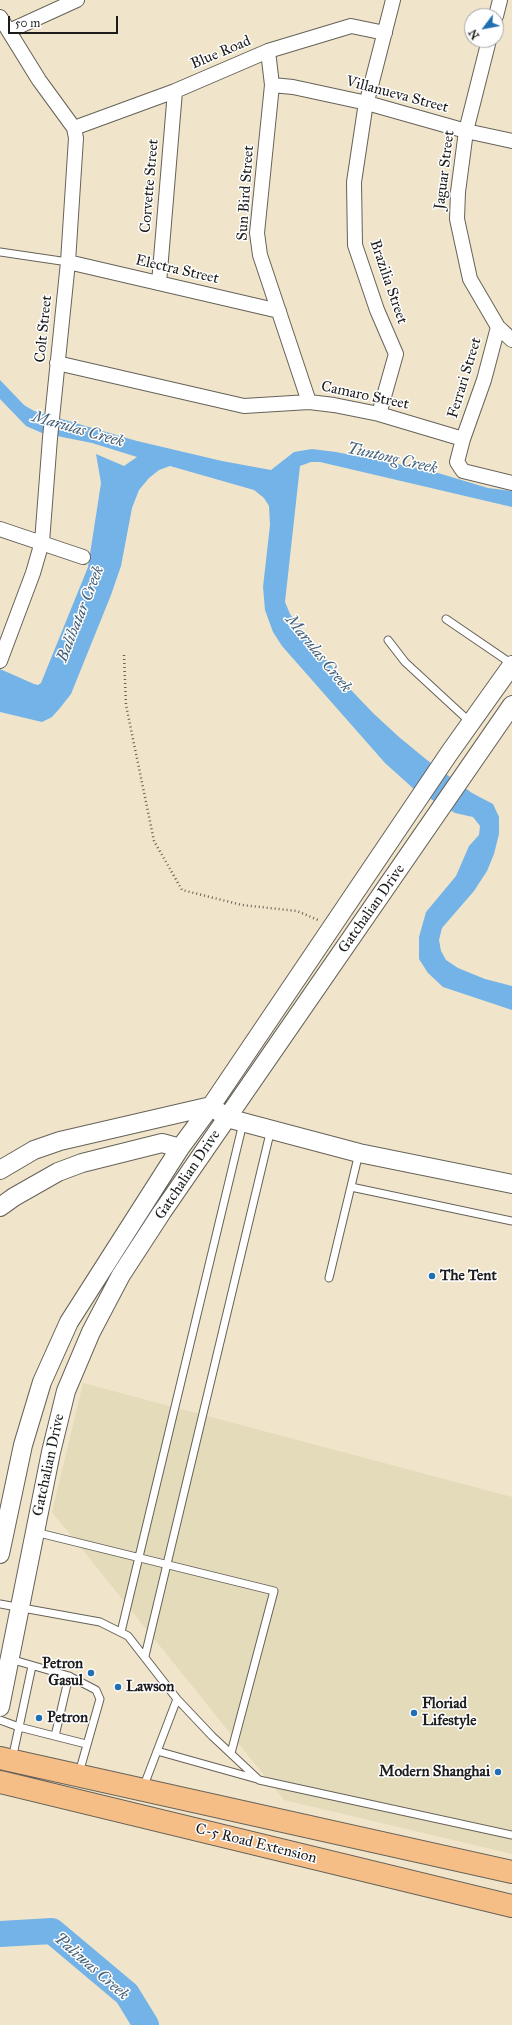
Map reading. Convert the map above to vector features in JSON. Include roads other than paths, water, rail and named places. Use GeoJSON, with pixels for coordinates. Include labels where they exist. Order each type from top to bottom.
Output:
{"type":"FeatureCollection","features":[{"type":"Feature","properties":{"kind":"main road","name":"C-5 Road Extension"},"geometry":{"type":"LineString","coordinates":[[6,1760],[512,1872]]}},
{"type":"Feature","properties":{"kind":"main road","name":"C-5 Road Extension"},"geometry":{"type":"LineString","coordinates":[[0,1782],[512,1906]]}},
{"type":"Feature","properties":{"kind":"street"},"geometry":{"type":"LineString","coordinates":[[9,31],[77,0]]}},
{"type":"Feature","properties":{"kind":"street","name":"Brazilia Street"},"geometry":{"type":"LineString","coordinates":[[379,414],[396,354],[378,310],[355,245],[354,182],[366,106],[392,0]]}},
{"type":"Feature","properties":{"kind":"street"},"geometry":{"type":"LineString","coordinates":[[0,17],[39,80],[74,128]]}},
{"type":"Feature","properties":{"kind":"street","name":"Blue Road"},"geometry":{"type":"LineString","coordinates":[[74,128],[175,91],[268,51],[351,26],[385,33]]}},
{"type":"Feature","properties":{"kind":"street","name":"Jaguar Street"},"geometry":{"type":"LineString","coordinates":[[488,48],[466,131],[458,192],[457,219],[470,279],[498,327],[512,340]]}},
{"type":"Feature","properties":{"kind":"street","name":"Sun Bird Street"},"geometry":{"type":"LineString","coordinates":[[268,51],[272,85],[258,232],[260,255],[309,402]]}},
{"type":"Feature","properties":{"kind":"street","name":"Villanueva Street"},"geometry":{"type":"LineString","coordinates":[[272,85],[294,87],[466,131],[512,141]]}},
{"type":"Feature","properties":{"kind":"street","name":"Corvette Street"},"geometry":{"type":"LineString","coordinates":[[159,283],[175,91]]}},
{"type":"Feature","properties":{"kind":"street","name":"Colt Street"},"geometry":{"type":"LineString","coordinates":[[0,661],[33,573],[42,542],[50,438],[68,262],[76,138],[74,128]]}},
{"type":"Feature","properties":{"kind":"street","name":"Electra Street"},"geometry":{"type":"LineString","coordinates":[[68,262],[279,311]]}},
{"type":"Feature","properties":{"kind":"street","name":"Ferrari Street"},"geometry":{"type":"LineString","coordinates":[[463,439],[484,380],[498,327]]}},
{"type":"Feature","properties":{"kind":"street","name":"Camaro Street"},"geometry":{"type":"LineString","coordinates":[[57,363],[244,406],[309,402],[334,405],[379,414],[463,439]]}},
{"type":"Feature","properties":{"kind":"street"},"geometry":{"type":"LineString","coordinates":[[463,439],[457,462],[463,471],[512,483]]}},
{"type":"Feature","properties":{"kind":"street"},"geometry":{"type":"LineString","coordinates":[[0,528],[83,557]]}},
{"type":"Feature","properties":{"kind":"street","name":"Gatchalian Drive"},"geometry":{"type":"LineString","coordinates":[[0,1554],[23,1445],[42,1382],[69,1322],[180,1148],[211,1106],[450,752],[512,665]]}},
{"type":"Feature","properties":{"kind":"street","name":"Gatchalian Drive"},"geometry":{"type":"LineString","coordinates":[[0,1707],[46,1475],[66,1391],[91,1332],[121,1275],[235,1120],[441,809],[512,705]]}},
{"type":"Feature","properties":{"kind":"street"},"geometry":{"type":"LineString","coordinates":[[0,1170],[47,1145],[211,1106],[235,1120],[359,1153],[512,1184]]}},
{"type":"Feature","properties":{"kind":"street"},"geometry":{"type":"LineString","coordinates":[[0,1207],[14,1197],[58,1172],[82,1163],[162,1142],[180,1148]]}},
{"type":"Feature","properties":{"kind":"street"},"geometry":{"type":"LineString","coordinates":[[18,1471],[46,1475]]}},
{"type":"Feature","properties":{"kind":"lane"},"geometry":{"type":"LineString","coordinates":[[0,252],[68,262]]}},
{"type":"Feature","properties":{"kind":"lane"},"geometry":{"type":"LineString","coordinates":[[446,619],[512,665]]}},
{"type":"Feature","properties":{"kind":"lane"},"geometry":{"type":"LineString","coordinates":[[388,640],[405,662],[471,723]]}},
{"type":"Feature","properties":{"kind":"lane"},"geometry":{"type":"LineString","coordinates":[[121,1632],[139,1557],[235,1120]]}},
{"type":"Feature","properties":{"kind":"lane"},"geometry":{"type":"LineString","coordinates":[[144,1656],[271,1129]]}},
{"type":"Feature","properties":{"kind":"lane"},"geometry":{"type":"LineString","coordinates":[[329,1278],[359,1153]]}},
{"type":"Feature","properties":{"kind":"lane"},"geometry":{"type":"LineString","coordinates":[[351,1187],[512,1221]]}},
{"type":"Feature","properties":{"kind":"lane"},"geometry":{"type":"LineString","coordinates":[[35,1532],[274,1591],[231,1753]]}},
{"type":"Feature","properties":{"kind":"lane"},"geometry":{"type":"LineString","coordinates":[[0,1604],[100,1622],[128,1636],[177,1699],[259,1780]]}},
{"type":"Feature","properties":{"kind":"lane"},"geometry":{"type":"LineString","coordinates":[[10,1659],[69,1676],[96,1690],[100,1699],[86,1744],[79,1776]]}},
{"type":"Feature","properties":{"kind":"lane"},"geometry":{"type":"LineString","coordinates":[[6,1760],[19,1727],[32,1666]]}},
{"type":"Feature","properties":{"kind":"lane"},"geometry":{"type":"LineString","coordinates":[[54,1736],[69,1676]]}},
{"type":"Feature","properties":{"kind":"lane"},"geometry":{"type":"LineString","coordinates":[[142,1790],[177,1699]]}},
{"type":"Feature","properties":{"kind":"lane"},"geometry":{"type":"LineString","coordinates":[[0,1720],[19,1727],[86,1744]]}},
{"type":"Feature","properties":{"kind":"lane"},"geometry":{"type":"LineString","coordinates":[[157,1751],[259,1780],[512,1835]]}},
{"type":"Feature","properties":{"kind":"water"},"geometry":{"type":"Polygon","coordinates":[[[0,380],[24,405],[34,411],[137,441],[222,461],[271,470],[294,452],[312,449],[336,452],[428,470],[488,488],[512,491],[512,507],[320,462],[311,462],[300,466],[285,602],[290,614],[298,625],[352,691],[373,713],[427,760],[472,793],[493,804],[499,817],[499,834],[494,854],[487,871],[474,891],[442,928],[439,940],[441,951],[446,960],[458,968],[485,979],[512,986],[512,1010],[443,987],[428,973],[419,959],[419,937],[426,912],[456,876],[469,846],[479,835],[480,826],[473,817],[455,813],[415,790],[385,763],[282,646],[273,632],[265,610],[263,587],[270,525],[269,506],[264,498],[254,490],[170,466],[159,470],[149,478],[139,490],[132,508],[121,566],[111,595],[71,694],[52,717],[42,722],[0,712],[0,669],[34,684],[38,685],[41,683],[88,567],[101,483],[96,454],[124,466],[137,457],[92,443],[42,433],[26,426],[0,399],[0,380]]]}},
{"type":"Feature","properties":{"kind":"waterway","name":"Paliwas Creek"},"geometry":{"type":"LineString","coordinates":[[0,1934],[52,1931],[127,1994],[146,2025]]}},
{"type":"Feature","properties":{"kind":"place","name":"The Tent"},"geometry":{"type":"Point","coordinates":[432,1276]}},
{"type":"Feature","properties":{"kind":"place","name":"Petron Gasul"},"geometry":{"type":"Point","coordinates":[91,1673]}},
{"type":"Feature","properties":{"kind":"place","name":"Lawson"},"geometry":{"type":"Point","coordinates":[118,1687]}},
{"type":"Feature","properties":{"kind":"place","name":"Floriad Lifestyle"},"geometry":{"type":"Point","coordinates":[414,1713]}},
{"type":"Feature","properties":{"kind":"place","name":"Petron"},"geometry":{"type":"Point","coordinates":[39,1718]}},
{"type":"Feature","properties":{"kind":"place","name":"Modern Shanghai"},"geometry":{"type":"Point","coordinates":[498,1772]}},
{"type":"Feature","properties":{"kind":"water label","name":"Marulas Creek"},"geometry":{"type":"Point","coordinates":[78,430]}},
{"type":"Feature","properties":{"kind":"water label","name":"Tuntong Creek"},"geometry":{"type":"Point","coordinates":[392,459]}},
{"type":"Feature","properties":{"kind":"water label","name":"Balihatar Creek"},"geometry":{"type":"Point","coordinates":[81,614]}},
{"type":"Feature","properties":{"kind":"water label","name":"Marulas Creek"},"geometry":{"type":"Point","coordinates":[318,654]}}]}
